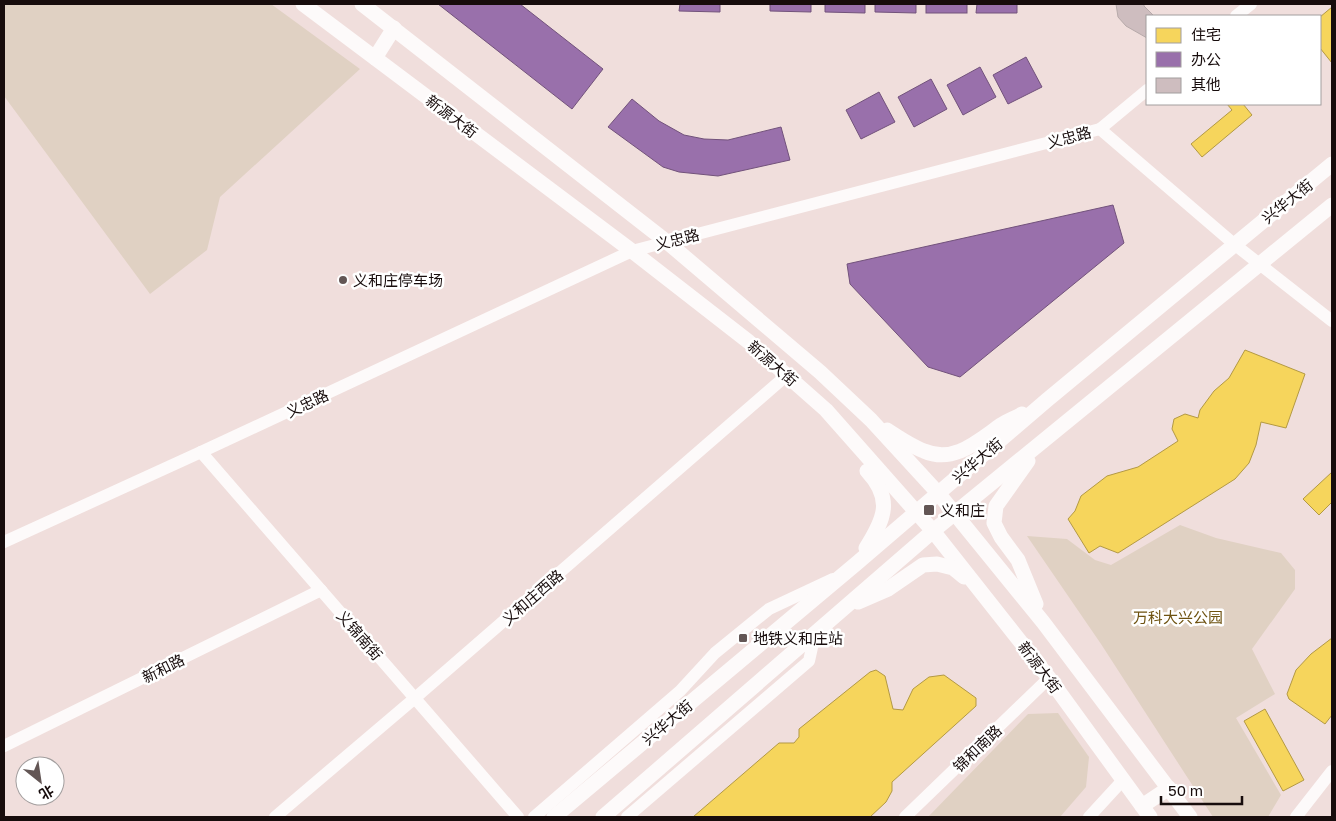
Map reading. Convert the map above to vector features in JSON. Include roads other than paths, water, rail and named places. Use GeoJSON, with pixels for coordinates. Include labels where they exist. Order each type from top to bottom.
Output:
{"type":"FeatureCollection","features":[{"type":"Feature","properties":{"kind":"main road","name":"新源大街"},"geometry":{"type":"LineString","coordinates":[[303,4],[632,250],[749,342],[826,410],[933,531],[1049,678],[1146,811]]}},
{"type":"Feature","properties":{"kind":"main road"},"geometry":{"type":"LineString","coordinates":[[362,4],[666,242],[820,372],[871,420],[956,514],[1043,622],[1190,817]]}},
{"type":"Feature","properties":{"kind":"main road"},"geometry":{"type":"LineString","coordinates":[[375,58],[394,28]]}},
{"type":"Feature","properties":{"kind":"main road","name":"兴华大街"},"geometry":{"type":"LineString","coordinates":[[554,817],[844,574],[1047,400],[1332,164]]}},
{"type":"Feature","properties":{"kind":"main road","name":"兴华大街"},"geometry":{"type":"LineString","coordinates":[[602,817],[933,531],[1332,206]]}},
{"type":"Feature","properties":{"kind":"main road"},"geometry":{"type":"LineString","coordinates":[[871,420],[926,452],[946,455],[964,451],[983,440],[1002,424],[1047,400]]}},
{"type":"Feature","properties":{"kind":"main road"},"geometry":{"type":"LineString","coordinates":[[826,410],[858,461],[876,481],[882,491],[884,508],[878,530],[857,563]]}},
{"type":"Feature","properties":{"kind":"main road"},"geometry":{"type":"LineString","coordinates":[[1037,447],[996,506],[994,522],[1001,537],[1018,560],[1043,622]]}},
{"type":"Feature","properties":{"kind":"main road"},"geometry":{"type":"LineString","coordinates":[[843,608],[888,589],[923,565],[937,564],[953,568],[995,610]]}},
{"type":"Feature","properties":{"kind":"main road"},"geometry":{"type":"LineString","coordinates":[[1146,811],[1169,788]]}},
{"type":"Feature","properties":{"kind":"street"},"geometry":{"type":"LineString","coordinates":[[1237,15],[1251,4]]}},
{"type":"Feature","properties":{"kind":"street"},"geometry":{"type":"LineString","coordinates":[[1100,129],[1146,91]]}},
{"type":"Feature","properties":{"kind":"street","name":"义忠路"},"geometry":{"type":"LineString","coordinates":[[4,542],[632,250],[1100,129],[1234,244],[1332,321]]}},
{"type":"Feature","properties":{"kind":"street","name":"义和庄西路"},"geometry":{"type":"LineString","coordinates":[[275,817],[787,375]]}},
{"type":"Feature","properties":{"kind":"street","name":"义锦南街"},"geometry":{"type":"LineString","coordinates":[[201,452],[518,817]]}},
{"type":"Feature","properties":{"kind":"street"},"geometry":{"type":"LineString","coordinates":[[534,817],[680,691],[715,653],[769,609],[844,574]]}},
{"type":"Feature","properties":{"kind":"street","name":"新和路"},"geometry":{"type":"LineString","coordinates":[[4,746],[321,590]]}},
{"type":"Feature","properties":{"kind":"street"},"geometry":{"type":"LineString","coordinates":[[627,817],[809,661],[815,634]]}},
{"type":"Feature","properties":{"kind":"street","name":"锦和南路"},"geometry":{"type":"LineString","coordinates":[[904,817],[1049,678]]}},
{"type":"Feature","properties":{"kind":"street"},"geometry":{"type":"LineString","coordinates":[[1296,817],[1332,770]]}},
{"type":"Feature","properties":{"kind":"street"},"geometry":{"type":"LineString","coordinates":[[1089,817],[1123,780]]}},
{"type":"Feature","properties":{"kind":"place","name":"义和庄停车场"},"geometry":{"type":"Point","coordinates":[343,280]}},
{"type":"Feature","properties":{"kind":"place","name":"义和庄"},"geometry":{"type":"Point","coordinates":[929,510]}},
{"type":"Feature","properties":{"kind":"place","name":"地铁义和庄站"},"geometry":{"type":"Point","coordinates":[743,638]}},
{"type":"Feature","properties":{"kind":"park label","name":"万科大兴公园"},"geometry":{"type":"Point","coordinates":[1178,617]}}]}
